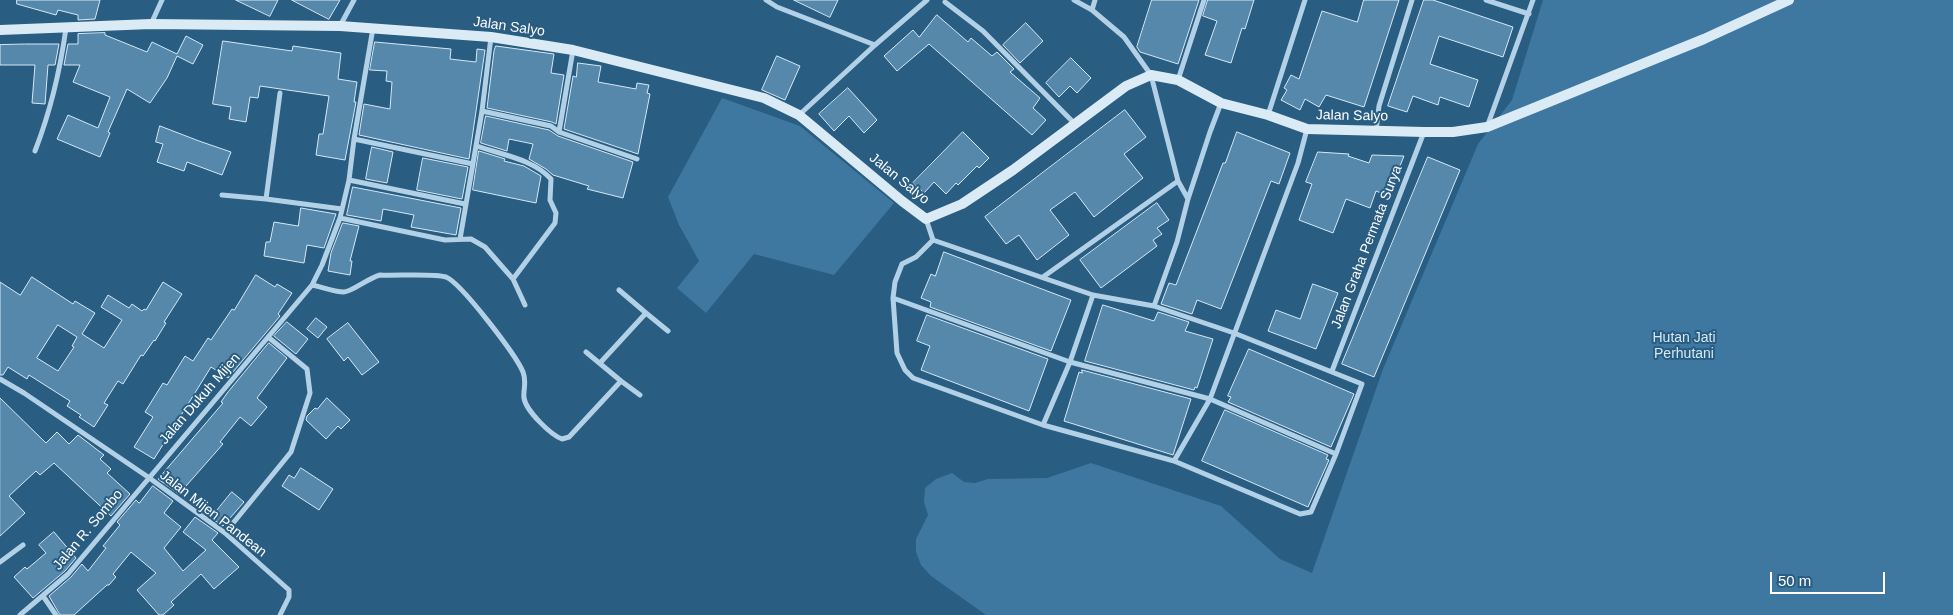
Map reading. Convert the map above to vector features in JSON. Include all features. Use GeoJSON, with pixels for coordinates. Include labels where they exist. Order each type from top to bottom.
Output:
{"type":"FeatureCollection","features":[{"type":"Feature","properties":{"kind":"street"},"geometry":{"type":"LineString","coordinates":[[151,24],[162,0]]}},
{"type":"Feature","properties":{"kind":"street"},"geometry":{"type":"LineString","coordinates":[[340,26],[354,0]]}},
{"type":"Feature","properties":{"kind":"street"},"geometry":{"type":"LineString","coordinates":[[766,0],[777,7],[875,45]]}},
{"type":"Feature","properties":{"kind":"street"},"geometry":{"type":"LineString","coordinates":[[799,115],[927,0]]}},
{"type":"Feature","properties":{"kind":"street"},"geometry":{"type":"LineString","coordinates":[[1074,0],[1092,10],[1124,38],[1151,75],[1178,181],[1188,199]]}},
{"type":"Feature","properties":{"kind":"street"},"geometry":{"type":"LineString","coordinates":[[1092,10],[1095,0]]}},
{"type":"Feature","properties":{"kind":"street"},"geometry":{"type":"LineString","coordinates":[[1178,80],[1204,0]]}},
{"type":"Feature","properties":{"kind":"street"},"geometry":{"type":"LineString","coordinates":[[1268,115],[1305,0]]}},
{"type":"Feature","properties":{"kind":"street"},"geometry":{"type":"LineString","coordinates":[[1376,131],[1379,106],[1412,0]]}},
{"type":"Feature","properties":{"kind":"street"},"geometry":{"type":"LineString","coordinates":[[1486,0],[1529,14]]}},
{"type":"Feature","properties":{"kind":"street"},"geometry":{"type":"LineString","coordinates":[[1487,127],[1533,0]]}},
{"type":"Feature","properties":{"kind":"street","name":"Jalan Salyo"},"geometry":{"type":"LineString","coordinates":[[0,30],[151,24],[340,26],[491,37],[573,50],[764,98],[799,115],[926,219],[962,204],[1076,125],[1126,86],[1151,75],[1178,80],[1222,102],[1268,115],[1307,129],[1453,132],[1487,127],[1704,39],[1789,0]]}},
{"type":"Feature","properties":{"kind":"street"},"geometry":{"type":"LineString","coordinates":[[944,1],[983,32],[1076,125]]}},
{"type":"Feature","properties":{"kind":"street"},"geometry":{"type":"LineString","coordinates":[[35,151],[55,91],[61,65],[66,27]]}},
{"type":"Feature","properties":{"kind":"street","name":"Jalan Dukuh Mijen"},"geometry":{"type":"LineString","coordinates":[[148,477],[312,285],[322,265],[342,210],[373,28]]}},
{"type":"Feature","properties":{"kind":"street"},"geometry":{"type":"LineString","coordinates":[[460,239],[477,146],[491,37]]}},
{"type":"Feature","properties":{"kind":"street"},"geometry":{"type":"LineString","coordinates":[[559,132],[573,50]]}},
{"type":"Feature","properties":{"kind":"street"},"geometry":{"type":"LineString","coordinates":[[266,199],[280,93]]}},
{"type":"Feature","properties":{"kind":"street"},"geometry":{"type":"LineString","coordinates":[[1154,306],[1177,242],[1188,199],[1210,132],[1222,102]]}},
{"type":"Feature","properties":{"kind":"street"},"geometry":{"type":"LineString","coordinates":[[482,111],[551,126],[559,132],[637,159]]}},
{"type":"Feature","properties":{"kind":"street"},"geometry":{"type":"LineString","coordinates":[[1174,461],[1210,399],[1304,146],[1307,129]]}},
{"type":"Feature","properties":{"kind":"street","name":"Jalan Graha Permata Surya"},"geometry":{"type":"LineString","coordinates":[[1332,371],[1424,132]]}},
{"type":"Feature","properties":{"kind":"street"},"geometry":{"type":"LineString","coordinates":[[354,139],[473,164]]}},
{"type":"Feature","properties":{"kind":"street"},"geometry":{"type":"LineString","coordinates":[[477,146],[532,165],[552,179],[550,200],[556,213],[555,223],[514,279]]}},
{"type":"Feature","properties":{"kind":"street"},"geometry":{"type":"LineString","coordinates":[[348,180],[465,204]]}},
{"type":"Feature","properties":{"kind":"street"},"geometry":{"type":"LineString","coordinates":[[1042,277],[1178,181]]}},
{"type":"Feature","properties":{"kind":"street"},"geometry":{"type":"LineString","coordinates":[[222,195],[342,210]]}},
{"type":"Feature","properties":{"kind":"street"},"geometry":{"type":"LineString","coordinates":[[340,218],[445,240],[471,239],[485,247],[514,279],[525,305]]}},
{"type":"Feature","properties":{"kind":"street"},"geometry":{"type":"LineString","coordinates":[[926,219],[933,240]]}},
{"type":"Feature","properties":{"kind":"street"},"geometry":{"type":"LineString","coordinates":[[933,240],[1094,295],[1154,306],[1234,333],[1362,384],[1336,454],[1311,512],[1304,514],[1174,461],[1043,425],[913,378],[905,370],[897,353],[893,298],[895,282],[902,264],[916,257],[933,240]]}},
{"type":"Feature","properties":{"kind":"street"},"geometry":{"type":"LineString","coordinates":[[312,285],[345,292],[353,290],[371,278],[380,275],[442,277],[452,280],[493,328],[522,370],[525,378],[524,397],[526,405],[553,436],[562,439],[569,437],[622,381]]}},
{"type":"Feature","properties":{"kind":"street"},"geometry":{"type":"LineString","coordinates":[[619,290],[668,331]]}},
{"type":"Feature","properties":{"kind":"street"},"geometry":{"type":"LineString","coordinates":[[1043,425],[1070,362],[1094,295]]}},
{"type":"Feature","properties":{"kind":"street"},"geometry":{"type":"LineString","coordinates":[[893,298],[1070,362],[1210,399],[1336,454]]}},
{"type":"Feature","properties":{"kind":"street"},"geometry":{"type":"LineString","coordinates":[[600,363],[646,313]]}},
{"type":"Feature","properties":{"kind":"street"},"geometry":{"type":"LineString","coordinates":[[225,533],[291,452],[310,393],[307,369],[268,337]]}},
{"type":"Feature","properties":{"kind":"street"},"geometry":{"type":"LineString","coordinates":[[586,352],[640,395]]}},
{"type":"Feature","properties":{"kind":"street"},"geometry":{"type":"LineString","coordinates":[[0,380],[24,392],[148,477]]}},
{"type":"Feature","properties":{"kind":"street","name":"Jalan Mijen Pandean"},"geometry":{"type":"LineString","coordinates":[[148,477],[225,533],[287,588],[290,593],[289,597],[280,615]]}},
{"type":"Feature","properties":{"kind":"street","name":"Jalan R. Sombo"},"geometry":{"type":"LineString","coordinates":[[20,615],[68,574],[148,477]]}},
{"type":"Feature","properties":{"kind":"street"},"geometry":{"type":"LineString","coordinates":[[0,562],[23,545]]}},
{"type":"Feature","properties":{"kind":"street"},"geometry":{"type":"LineString","coordinates":[[43,596],[56,615]]}},
{"type":"Feature","properties":{"kind":"green space","name":"Hutan Jati Perhutani"},"geometry":{"type":"Polygon","coordinates":[[[1543,0],[1953,0],[1953,615],[986,615],[931,576],[921,565],[916,552],[916,539],[928,515],[924,502],[925,488],[936,479],[952,473],[964,482],[975,483],[988,479],[1047,478],[1091,463],[1221,506],[1280,559],[1312,573],[1383,369],[1478,144],[1512,100],[1543,0]]]}},
{"type":"Feature","properties":{"kind":"green space"},"geometry":{"type":"Polygon","coordinates":[[[722,98],[800,126],[894,203],[834,275],[754,254],[706,313],[677,288],[699,261],[679,225],[668,197],[722,98]]]}},
{"type":"Feature","properties":{"kind":"building"},"geometry":{"type":"Polygon","coordinates":[[[17,0],[100,0],[95,19],[78,20],[78,15],[58,10],[56,15],[17,4],[17,0]]]}},
{"type":"Feature","properties":{"kind":"building"},"geometry":{"type":"Polygon","coordinates":[[[236,0],[278,0],[270,16],[236,0]]]}},
{"type":"Feature","properties":{"kind":"building"},"geometry":{"type":"Polygon","coordinates":[[[292,0],[340,0],[329,19],[292,0]]]}},
{"type":"Feature","properties":{"kind":"building"},"geometry":{"type":"Polygon","coordinates":[[[794,0],[838,0],[830,17],[794,0]]]}},
{"type":"Feature","properties":{"kind":"building"},"geometry":{"type":"Polygon","coordinates":[[[1152,0],[1199,0],[1178,64],[1140,52],[1137,47],[1152,0]]]}},
{"type":"Feature","properties":{"kind":"building"},"geometry":{"type":"Polygon","coordinates":[[[1208,0],[1254,0],[1245,29],[1242,28],[1231,63],[1205,55],[1217,21],[1203,16],[1208,0]]]}},
{"type":"Feature","properties":{"kind":"building"},"geometry":{"type":"Polygon","coordinates":[[[1364,0],[1399,0],[1364,107],[1326,95],[1319,107],[1305,99],[1300,110],[1281,100],[1287,90],[1284,88],[1291,75],[1299,79],[1322,11],[1357,22],[1364,0]]]}},
{"type":"Feature","properties":{"kind":"building"},"geometry":{"type":"Polygon","coordinates":[[[1424,0],[1433,0],[1513,27],[1503,57],[1439,36],[1430,64],[1478,80],[1469,107],[1440,97],[1438,105],[1413,96],[1407,112],[1388,106],[1424,0]]]}},
{"type":"Feature","properties":{"kind":"building"},"geometry":{"type":"Polygon","coordinates":[[[937,15],[968,42],[971,38],[992,56],[997,52],[1014,69],[1010,72],[1040,98],[1033,108],[1046,120],[1032,135],[929,44],[897,71],[884,56],[913,30],[919,37],[937,15]]]}},
{"type":"Feature","properties":{"kind":"building"},"geometry":{"type":"Polygon","coordinates":[[[1026,23],[1043,41],[1020,63],[1003,45],[1026,23]]]}},
{"type":"Feature","properties":{"kind":"building"},"geometry":{"type":"Polygon","coordinates":[[[105,33],[105,35],[147,52],[152,42],[177,54],[186,36],[203,45],[193,64],[177,56],[167,78],[150,103],[127,89],[108,132],[110,133],[100,157],[57,139],[68,115],[98,128],[110,97],[73,82],[80,65],[64,65],[68,44],[78,44],[78,34],[105,33]]]}},
{"type":"Feature","properties":{"kind":"building"},"geometry":{"type":"Polygon","coordinates":[[[223,41],[292,51],[293,46],[341,53],[338,79],[357,82],[354,102],[356,102],[345,160],[316,155],[319,134],[323,134],[329,96],[260,86],[258,98],[250,97],[246,122],[229,119],[231,107],[213,104],[223,41]]]}},
{"type":"Feature","properties":{"kind":"building"},"geometry":{"type":"Polygon","coordinates":[[[375,42],[451,49],[450,59],[476,62],[477,49],[485,50],[469,159],[359,135],[364,104],[390,109],[392,82],[386,81],[387,71],[370,70],[375,42]]]}},
{"type":"Feature","properties":{"kind":"building"},"geometry":{"type":"Polygon","coordinates":[[[59,44],[55,65],[48,65],[45,104],[32,103],[35,65],[0,65],[0,45],[59,44]]]}},
{"type":"Feature","properties":{"kind":"building"},"geometry":{"type":"Polygon","coordinates":[[[496,46],[554,54],[551,73],[564,75],[556,124],[487,108],[496,46]]]}},
{"type":"Feature","properties":{"kind":"building"},"geometry":{"type":"Polygon","coordinates":[[[777,56],[800,66],[785,100],[762,90],[777,56]]]}},
{"type":"Feature","properties":{"kind":"building"},"geometry":{"type":"Polygon","coordinates":[[[1071,58],[1091,78],[1077,93],[1070,86],[1059,97],[1046,83],[1071,58]]]}},
{"type":"Feature","properties":{"kind":"building"},"geometry":{"type":"Polygon","coordinates":[[[578,63],[601,66],[598,82],[636,89],[637,83],[649,85],[647,93],[650,94],[638,154],[564,129],[573,76],[576,77],[578,63]]]}},
{"type":"Feature","properties":{"kind":"building"},"geometry":{"type":"Polygon","coordinates":[[[848,88],[877,120],[864,133],[849,116],[834,131],[819,114],[848,88]]]}},
{"type":"Feature","properties":{"kind":"building"},"geometry":{"type":"Polygon","coordinates":[[[1125,110],[1146,137],[1124,154],[1143,178],[1094,217],[1075,192],[1050,210],[1069,235],[1037,260],[1019,235],[1006,244],[985,217],[1125,110]]]}},
{"type":"Feature","properties":{"kind":"building"},"geometry":{"type":"Polygon","coordinates":[[[486,116],[549,130],[558,136],[633,162],[623,198],[587,189],[589,186],[553,175],[529,159],[533,144],[509,139],[507,151],[481,143],[486,116]]]}},
{"type":"Feature","properties":{"kind":"building"},"geometry":{"type":"Polygon","coordinates":[[[160,126],[231,152],[222,175],[187,162],[184,171],[157,162],[163,144],[156,142],[160,126]]]}},
{"type":"Feature","properties":{"kind":"building"},"geometry":{"type":"Polygon","coordinates":[[[963,132],[989,158],[979,168],[977,166],[958,185],[956,183],[946,194],[934,182],[924,193],[913,183],[963,132]]]}},
{"type":"Feature","properties":{"kind":"building"},"geometry":{"type":"Polygon","coordinates":[[[1237,132],[1290,153],[1279,184],[1271,181],[1221,309],[1197,300],[1192,314],[1161,304],[1169,283],[1176,285],[1223,163],[1225,163],[1237,132]]]}},
{"type":"Feature","properties":{"kind":"building"},"geometry":{"type":"Polygon","coordinates":[[[372,147],[393,152],[387,183],[366,179],[372,147]]]}},
{"type":"Feature","properties":{"kind":"building"},"geometry":{"type":"Polygon","coordinates":[[[479,151],[505,159],[504,161],[524,166],[541,176],[536,203],[473,190],[479,151]]]}},
{"type":"Feature","properties":{"kind":"building"},"geometry":{"type":"Polygon","coordinates":[[[1318,152],[1349,154],[1348,156],[1369,163],[1372,155],[1404,156],[1388,196],[1376,191],[1370,208],[1346,199],[1333,233],[1299,220],[1312,184],[1306,182],[1318,152]]]}},
{"type":"Feature","properties":{"kind":"building"},"geometry":{"type":"Polygon","coordinates":[[[1428,157],[1460,170],[1374,377],[1342,364],[1428,157]]]}},
{"type":"Feature","properties":{"kind":"building"},"geometry":{"type":"Polygon","coordinates":[[[423,158],[468,167],[462,199],[417,190],[423,158]]]}},
{"type":"Feature","properties":{"kind":"building"},"geometry":{"type":"Polygon","coordinates":[[[353,187],[461,208],[456,235],[411,227],[414,215],[383,209],[381,221],[347,215],[353,187]]]}},
{"type":"Feature","properties":{"kind":"building"},"geometry":{"type":"Polygon","coordinates":[[[1157,203],[1169,220],[1157,228],[1162,234],[1153,240],[1157,246],[1101,288],[1080,260],[1157,203]]]}},
{"type":"Feature","properties":{"kind":"building"},"geometry":{"type":"Polygon","coordinates":[[[301,208],[336,214],[324,248],[307,245],[304,263],[264,256],[266,242],[270,242],[274,222],[298,226],[301,208]]]}},
{"type":"Feature","properties":{"kind":"building"},"geometry":{"type":"Polygon","coordinates":[[[343,223],[359,226],[350,261],[352,261],[350,275],[328,271],[331,253],[343,223]]]}},
{"type":"Feature","properties":{"kind":"building"},"geometry":{"type":"Polygon","coordinates":[[[944,252],[1071,300],[1051,351],[930,307],[931,302],[921,298],[931,274],[935,276],[944,252]]]}},
{"type":"Feature","properties":{"kind":"building"},"geometry":{"type":"Polygon","coordinates":[[[256,275],[275,287],[277,284],[292,293],[278,314],[280,316],[228,378],[211,367],[154,459],[134,447],[153,417],[145,412],[163,383],[167,385],[185,356],[193,361],[208,338],[211,340],[232,309],[234,310],[256,275]]]}},
{"type":"Feature","properties":{"kind":"building"},"geometry":{"type":"Polygon","coordinates":[[[32,277],[73,304],[75,301],[95,313],[82,334],[104,348],[122,320],[101,307],[108,295],[129,308],[132,304],[142,311],[146,310],[163,282],[182,294],[164,322],[166,323],[155,341],[143,356],[141,355],[123,384],[118,381],[104,403],[108,405],[94,427],[67,406],[70,401],[29,375],[27,379],[8,367],[3,375],[0,375],[0,282],[20,295],[32,277]],[[58,325],[37,358],[58,371],[74,347],[72,346],[77,337],[58,325]]]}},
{"type":"Feature","properties":{"kind":"building"},"geometry":{"type":"Polygon","coordinates":[[[1313,284],[1338,293],[1316,349],[1268,331],[1276,310],[1300,319],[1313,284]]]}},
{"type":"Feature","properties":{"kind":"building"},"geometry":{"type":"Polygon","coordinates":[[[1103,305],[1154,321],[1158,312],[1189,322],[1185,331],[1213,339],[1197,388],[1195,387],[1194,390],[1085,361],[1103,305]]]}},
{"type":"Feature","properties":{"kind":"building"},"geometry":{"type":"Polygon","coordinates":[[[927,315],[1048,359],[1029,411],[921,370],[930,346],[917,341],[927,315]]]}},
{"type":"Feature","properties":{"kind":"building"},"geometry":{"type":"Polygon","coordinates":[[[316,318],[327,327],[318,338],[307,329],[316,318]]]}},
{"type":"Feature","properties":{"kind":"building"},"geometry":{"type":"Polygon","coordinates":[[[287,322],[308,339],[296,354],[274,336],[287,322]]]}},
{"type":"Feature","properties":{"kind":"building"},"geometry":{"type":"Polygon","coordinates":[[[348,323],[379,362],[362,375],[348,357],[344,361],[327,339],[348,323]]]}},
{"type":"Feature","properties":{"kind":"building"},"geometry":{"type":"Polygon","coordinates":[[[269,343],[287,358],[257,398],[267,407],[251,426],[240,417],[220,442],[223,444],[179,494],[158,479],[223,403],[221,402],[228,392],[269,343]]]}},
{"type":"Feature","properties":{"kind":"building"},"geometry":{"type":"Polygon","coordinates":[[[1249,349],[1354,394],[1331,447],[1228,402],[1231,397],[1228,396],[1249,349]]]}},
{"type":"Feature","properties":{"kind":"building"},"geometry":{"type":"Polygon","coordinates":[[[1082,370],[1191,399],[1173,455],[1064,421],[1079,372],[1082,373],[1082,370]]]}},
{"type":"Feature","properties":{"kind":"building"},"geometry":{"type":"Polygon","coordinates":[[[0,398],[46,443],[57,432],[69,444],[78,435],[104,455],[100,459],[111,469],[107,473],[130,494],[111,516],[54,463],[40,475],[36,471],[9,496],[25,513],[0,536],[0,398]]]}},
{"type":"Feature","properties":{"kind":"building"},"geometry":{"type":"Polygon","coordinates":[[[327,398],[350,420],[341,429],[338,426],[326,439],[306,420],[307,416],[327,398]]]}},
{"type":"Feature","properties":{"kind":"building"},"geometry":{"type":"Polygon","coordinates":[[[1225,410],[1328,455],[1326,459],[1329,460],[1308,507],[1202,461],[1225,410]]]}},
{"type":"Feature","properties":{"kind":"building"},"geometry":{"type":"Polygon","coordinates":[[[301,468],[333,489],[319,510],[282,486],[289,475],[294,478],[301,468]]]}},
{"type":"Feature","properties":{"kind":"building"},"geometry":{"type":"Polygon","coordinates":[[[153,486],[173,501],[164,513],[181,527],[164,548],[183,571],[206,550],[183,532],[195,517],[218,533],[212,540],[239,567],[214,589],[201,574],[171,602],[174,605],[163,615],[159,615],[137,590],[156,573],[131,552],[113,574],[116,577],[109,585],[74,615],[60,615],[49,596],[71,577],[82,564],[88,571],[106,548],[103,546],[120,525],[117,522],[136,500],[139,503],[153,486]]]}},
{"type":"Feature","properties":{"kind":"building"},"geometry":{"type":"Polygon","coordinates":[[[232,492],[244,502],[223,526],[211,518],[232,492]]]}},
{"type":"Feature","properties":{"kind":"building"},"geometry":{"type":"Polygon","coordinates":[[[54,532],[76,558],[65,571],[33,598],[14,577],[46,553],[39,545],[54,532]]]}}]}
